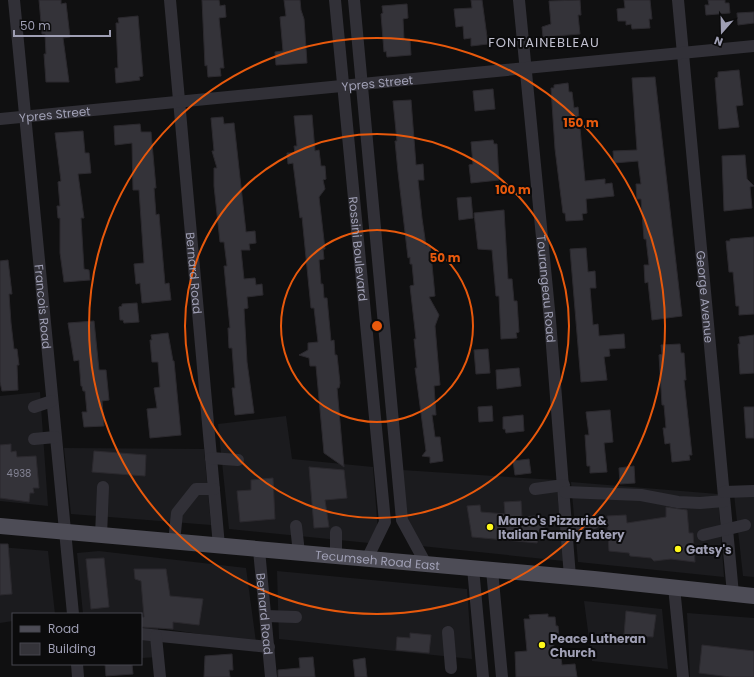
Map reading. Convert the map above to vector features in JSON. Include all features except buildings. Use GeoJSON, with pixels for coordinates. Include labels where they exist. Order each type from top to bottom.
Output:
{"type":"FeatureCollection","features":[{"type":"Feature","properties":{"kind":"main road","name":"Tecumseh Road East"},"geometry":{"type":"LineString","coordinates":[[0,526],[65,534],[473,568],[754,596]]}},
{"type":"Feature","properties":{"kind":"street","name":"Francois Road"},"geometry":{"type":"LineString","coordinates":[[14,0],[72,613]]}},
{"type":"Feature","properties":{"kind":"street","name":"Bernard Road"},"geometry":{"type":"LineString","coordinates":[[170,0],[219,546]]}},
{"type":"Feature","properties":{"kind":"street","name":"Rossini Boulevard"},"geometry":{"type":"LineString","coordinates":[[335,0],[385,522]]}},
{"type":"Feature","properties":{"kind":"street","name":"Rossini Boulevard"},"geometry":{"type":"LineString","coordinates":[[354,0],[402,520],[426,564]]}},
{"type":"Feature","properties":{"kind":"street","name":"Tourangeau Road"},"geometry":{"type":"LineString","coordinates":[[519,0],[564,488],[570,577]]}},
{"type":"Feature","properties":{"kind":"street","name":"George Avenue"},"geometry":{"type":"LineString","coordinates":[[678,0],[733,594]]}},
{"type":"Feature","properties":{"kind":"street","name":"Ypres Street"},"geometry":{"type":"LineString","coordinates":[[0,119],[754,46]]}},
{"type":"Feature","properties":{"kind":"street"},"geometry":{"type":"LineString","coordinates":[[34,407],[52,401]]}},
{"type":"Feature","properties":{"kind":"street"},"geometry":{"type":"LineString","coordinates":[[34,440],[55,436]]}},
{"type":"Feature","properties":{"kind":"street"},"geometry":{"type":"LineString","coordinates":[[211,458],[238,460]]}},
{"type":"Feature","properties":{"kind":"street"},"geometry":{"type":"LineString","coordinates":[[101,536],[103,487]]}},
{"type":"Feature","properties":{"kind":"street"},"geometry":{"type":"LineString","coordinates":[[535,489],[564,488],[642,496],[678,502],[700,503],[754,490]]}},
{"type":"Feature","properties":{"kind":"street"},"geometry":{"type":"LineString","coordinates":[[174,542],[177,513],[196,489],[214,489]]}},
{"type":"Feature","properties":{"kind":"street"},"geometry":{"type":"LineString","coordinates":[[367,559],[385,522],[402,520]]}},
{"type":"Feature","properties":{"kind":"street"},"geometry":{"type":"LineString","coordinates":[[566,526],[594,523]]}},
{"type":"Feature","properties":{"kind":"street"},"geometry":{"type":"LineString","coordinates":[[703,535],[745,525]]}},
{"type":"Feature","properties":{"kind":"street"},"geometry":{"type":"LineString","coordinates":[[296,526],[299,553]]}},
{"type":"Feature","properties":{"kind":"street"},"geometry":{"type":"LineString","coordinates":[[336,532],[336,557]]}},
{"type":"Feature","properties":{"kind":"street","name":"Bernard Road"},"geometry":{"type":"LineString","coordinates":[[259,550],[271,677]]}},
{"type":"Feature","properties":{"kind":"street"},"geometry":{"type":"LineString","coordinates":[[473,568],[483,677],[502,676],[492,570]]}},
{"type":"Feature","properties":{"kind":"street"},"geometry":{"type":"LineString","coordinates":[[674,587],[683,677]]}},
{"type":"Feature","properties":{"kind":"street"},"geometry":{"type":"LineString","coordinates":[[266,616],[296,617]]}},
{"type":"Feature","properties":{"kind":"street"},"geometry":{"type":"LineString","coordinates":[[448,632],[451,668]]}},
{"type":"Feature","properties":{"kind":"street"},"geometry":{"type":"LineString","coordinates":[[142,634],[269,648]]}},
{"type":"Feature","properties":{"kind":"street"},"geometry":{"type":"LineString","coordinates":[[156,636],[160,677]]}},
{"type":"Feature","properties":{"kind":"street"},"geometry":{"type":"LineString","coordinates":[[77,665],[78,677]]}},
{"type":"Feature","properties":{"kind":"shaded area"},"geometry":{"type":"Polygon","coordinates":[[[40,392],[48,506],[0,501],[0,396],[40,392]]]}},
{"type":"Feature","properties":{"kind":"shaded area"},"geometry":{"type":"Polygon","coordinates":[[[286,416],[292,459],[373,467],[379,544],[229,529],[218,424],[286,416]]]}},
{"type":"Feature","properties":{"kind":"shaded area"},"geometry":{"type":"Polygon","coordinates":[[[64,448],[204,449],[211,525],[71,514],[64,448]]]}},
{"type":"Feature","properties":{"kind":"shaded area"},"geometry":{"type":"Polygon","coordinates":[[[402,470],[556,480],[564,561],[421,546],[408,524],[402,470]]]}},
{"type":"Feature","properties":{"kind":"shaded area"},"geometry":{"type":"Polygon","coordinates":[[[571,482],[718,494],[724,577],[578,562],[571,482]]]}},
{"type":"Feature","properties":{"kind":"shaded area"},"geometry":{"type":"Polygon","coordinates":[[[754,492],[754,577],[743,576],[734,494],[754,492]]]}},
{"type":"Feature","properties":{"kind":"shaded area"},"geometry":{"type":"Polygon","coordinates":[[[0,547],[48,551],[55,613],[12,613],[12,621],[0,623],[0,547]]]}},
{"type":"Feature","properties":{"kind":"shaded area"},"geometry":{"type":"Polygon","coordinates":[[[99,551],[246,568],[256,642],[158,628],[160,657],[142,658],[142,613],[83,613],[77,553],[99,551]]]}},
{"type":"Feature","properties":{"kind":"shaded area"},"geometry":{"type":"Polygon","coordinates":[[[277,571],[467,589],[472,659],[279,639],[277,571]]]}},
{"type":"Feature","properties":{"kind":"shaded area"},"geometry":{"type":"Polygon","coordinates":[[[584,601],[662,609],[668,669],[592,661],[584,601]]]}},
{"type":"Feature","properties":{"kind":"shaded area"},"geometry":{"type":"Polygon","coordinates":[[[687,613],[754,618],[754,677],[690,677],[687,613]]]}},
{"type":"Feature","properties":{"kind":"place","name":"Marco's Pizzaria& Italian Family Eatery"},"geometry":{"type":"Point","coordinates":[490,527]}},
{"type":"Feature","properties":{"kind":"place","name":"Gatsy's"},"geometry":{"type":"Point","coordinates":[678,549]}},
{"type":"Feature","properties":{"kind":"place","name":"Peace Lutheran Church"},"geometry":{"type":"Point","coordinates":[542,645]}},
{"type":"Feature","properties":{"kind":"district","name":"FONTAINEBLEAU"},"geometry":{"type":"Point","coordinates":[544,42]}}]}
